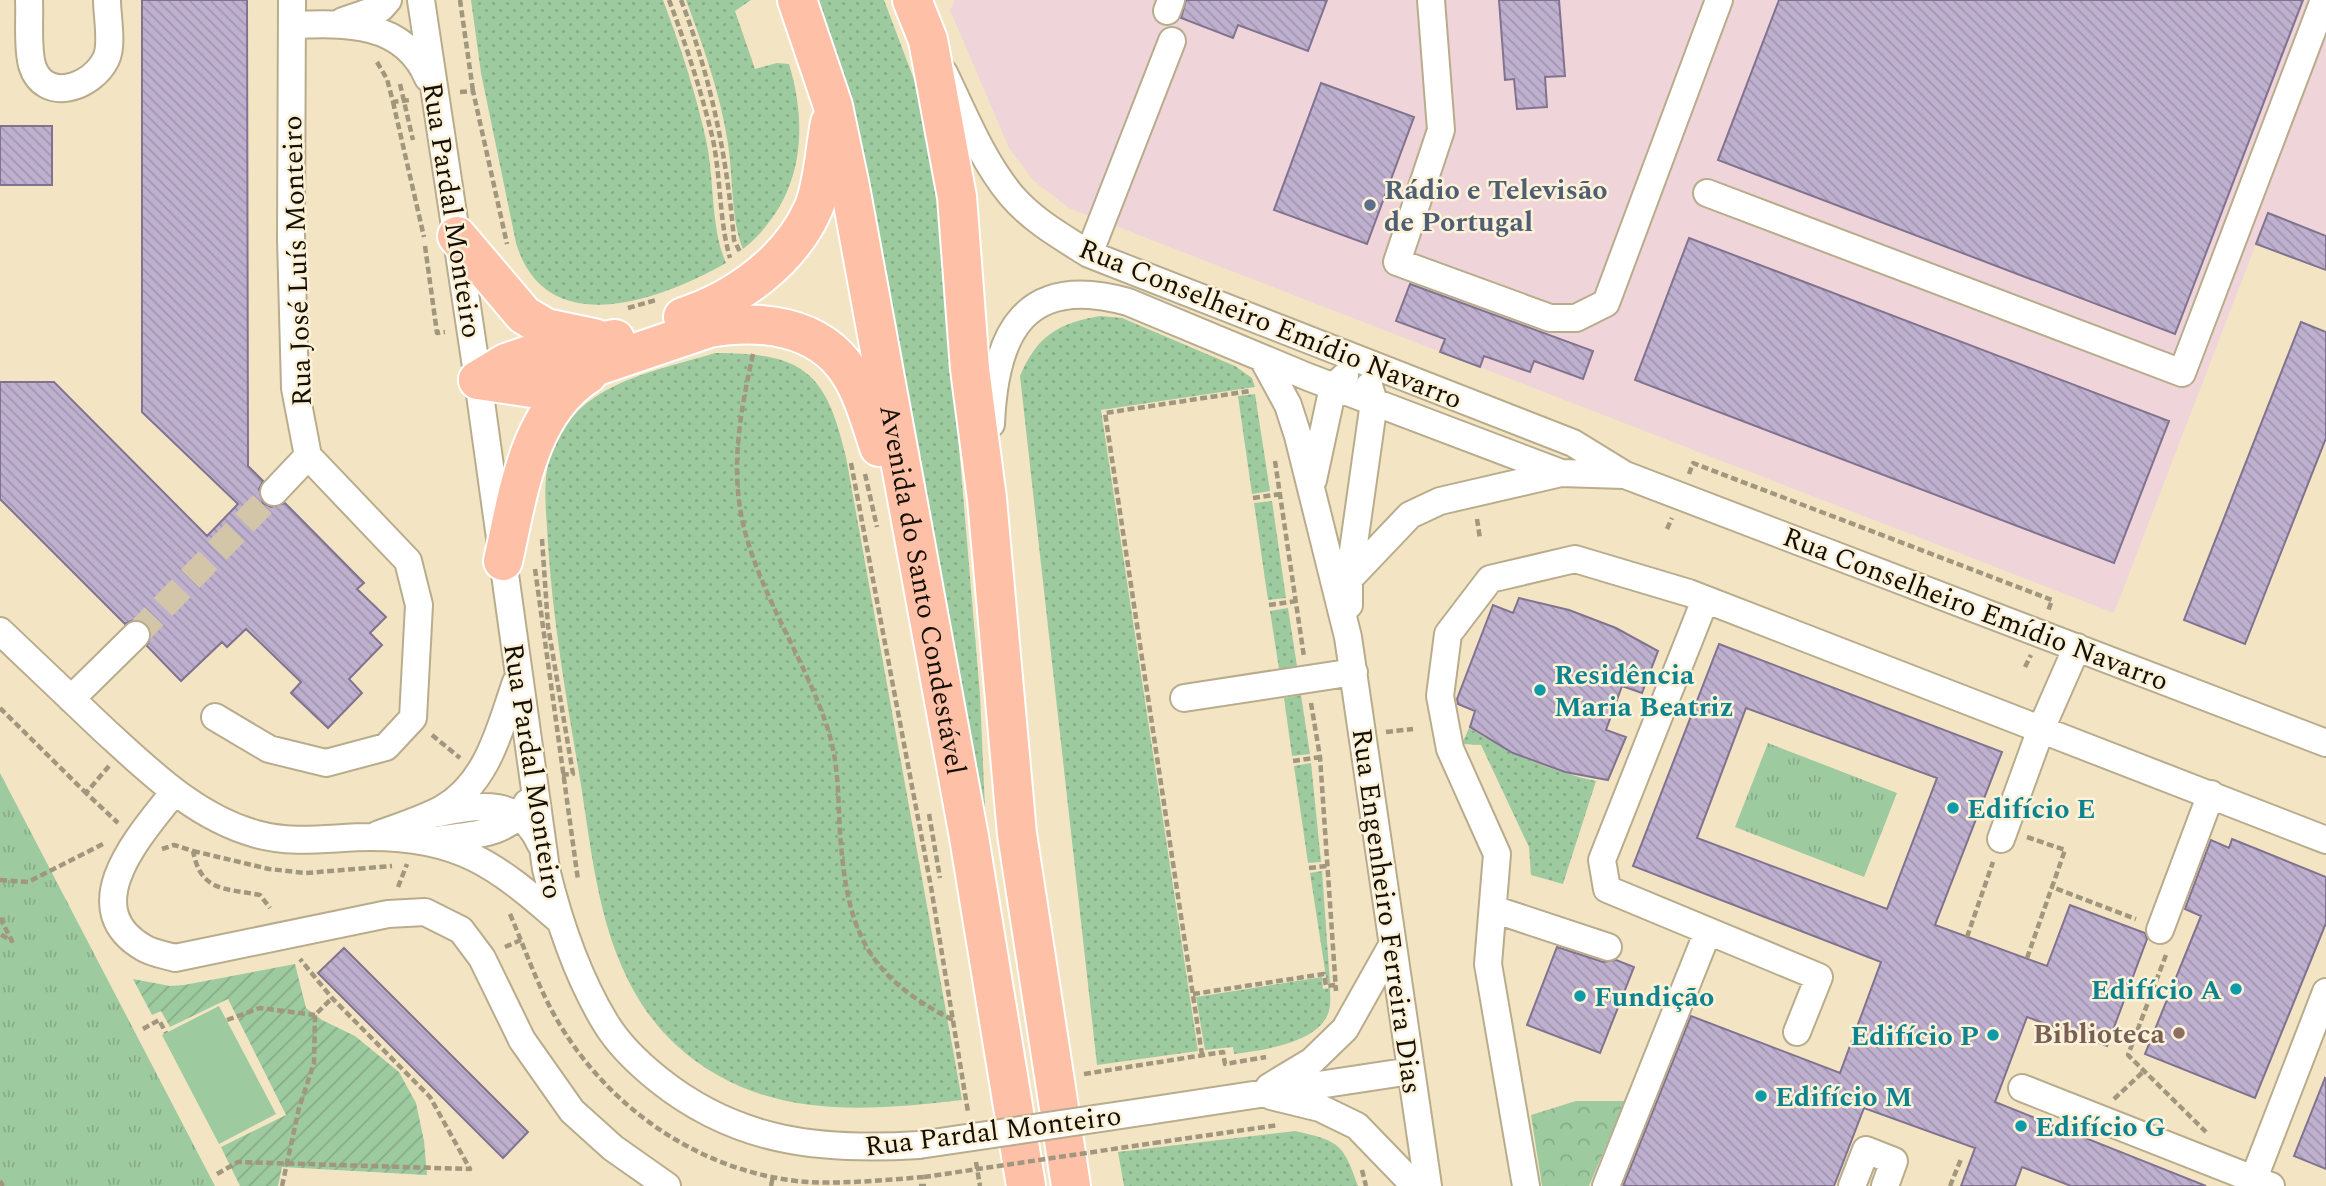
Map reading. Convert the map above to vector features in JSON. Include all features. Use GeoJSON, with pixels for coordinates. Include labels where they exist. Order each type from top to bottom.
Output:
{"type":"FeatureCollection","features":[{"type":"Feature","properties":{"kind":"highway","name":"Avenida do Santo Condestável"},"geometry":{"type":"LineString","coordinates":[[797,0],[833,106],[897,543],[972,850],[1026,1186]]}},
{"type":"Feature","properties":{"kind":"highway","name":"Avenida do Santo Condestável"},"geometry":{"type":"LineString","coordinates":[[912,0],[928,40],[957,197],[970,369],[987,499],[1017,834],[1071,1186]]}},
{"type":"Feature","properties":{"kind":"highway"},"geometry":{"type":"LineString","coordinates":[[478,380],[532,388],[612,338],[703,311],[750,282],[776,261],[814,207],[833,106]]}},
{"type":"Feature","properties":{"kind":"highway"},"geometry":{"type":"LineString","coordinates":[[457,236],[524,315],[546,328],[576,336],[612,338],[733,323],[786,327],[810,337],[832,353],[849,372],[897,543]]}},
{"type":"Feature","properties":{"kind":"highway"},"geometry":{"type":"LineString","coordinates":[[518,558],[528,456],[544,422],[572,384],[612,338]]}},
{"type":"Feature","properties":{"kind":"street"},"geometry":{"type":"LineString","coordinates":[[29,0],[32,66],[47,84],[72,89],[91,79],[108,57],[107,0]]}},
{"type":"Feature","properties":{"kind":"street"},"geometry":{"type":"LineString","coordinates":[[328,24],[352,20],[381,8],[388,0]]}},
{"type":"Feature","properties":{"kind":"street","name":"Rua Pardal Monteiro"},"geometry":{"type":"LineString","coordinates":[[421,0],[448,94],[457,236],[478,380],[518,558],[518,677],[543,848],[559,920],[578,972],[606,1024],[640,1065],[683,1099],[722,1120],[764,1135],[810,1145],[856,1149],[919,1145],[1411,1071]]}},
{"type":"Feature","properties":{"kind":"street"},"geometry":{"type":"LineString","coordinates":[[1431,0],[1441,130],[1397,262],[1550,318],[1576,318],[1606,303],[1719,0]]}},
{"type":"Feature","properties":{"kind":"street"},"geometry":{"type":"LineString","coordinates":[[1707,193],[2182,373],[2324,0]]}},
{"type":"Feature","properties":{"kind":"street"},"geometry":{"type":"LineString","coordinates":[[292,12],[328,24],[377,29],[404,43],[448,94]]}},
{"type":"Feature","properties":{"kind":"street","name":"Rua José Luís Monteiro"},"geometry":{"type":"LineString","coordinates":[[292,12],[291,239],[295,388],[308,456]]}},
{"type":"Feature","properties":{"kind":"street","name":"Rua Conselheiro Emídio Navarro"},"geometry":{"type":"LineString","coordinates":[[928,40],[985,156],[1012,196],[1045,226],[1089,254],[1573,443],[1625,475],[2326,743]]}},
{"type":"Feature","properties":{"kind":"street"},"geometry":{"type":"LineString","coordinates":[[1089,254],[1172,41]]}},
{"type":"Feature","properties":{"kind":"street","name":"Rua Conselheiro Emídio Navarro"},"geometry":{"type":"LineString","coordinates":[[987,499],[993,381],[1001,350],[1016,325],[1035,306],[1059,296],[1100,294],[1128,302],[1333,387],[1561,473],[1625,475]]}},
{"type":"Feature","properties":{"kind":"street"},"geometry":{"type":"LineString","coordinates":[[1263,359],[1288,405],[1312,483]]}},
{"type":"Feature","properties":{"kind":"street"},"geometry":{"type":"LineString","coordinates":[[1333,387],[1362,361],[1374,402]]}},
{"type":"Feature","properties":{"kind":"street","name":"Rua Engenheiro Ferreira Dias"},"geometry":{"type":"LineString","coordinates":[[1333,387],[1312,483],[1348,637],[1391,947],[1428,1186]]}},
{"type":"Feature","properties":{"kind":"street","name":"Rua Engenheiro Ferreira Dias"},"geometry":{"type":"LineString","coordinates":[[1348,637],[1349,579],[1374,402]]}},
{"type":"Feature","properties":{"kind":"street"},"geometry":{"type":"LineString","coordinates":[[215,717],[269,750],[326,763],[386,747],[413,718],[419,605],[408,561],[308,456],[274,492]]}},
{"type":"Feature","properties":{"kind":"street"},"geometry":{"type":"LineString","coordinates":[[1349,579],[1410,515],[1440,501],[1561,473]]}},
{"type":"Feature","properties":{"kind":"street"},"geometry":{"type":"LineString","coordinates":[[1526,1186],[1488,964],[1497,854],[1450,750],[1440,696],[1448,634],[1490,579],[1574,559],[1705,600],[2326,839]]}},
{"type":"Feature","properties":{"kind":"street"},"geometry":{"type":"LineString","coordinates":[[1705,600],[1602,860],[1607,889],[1819,977],[1797,1032]]}},
{"type":"Feature","properties":{"kind":"street"},"geometry":{"type":"LineString","coordinates":[[0,631],[174,792],[227,824],[256,834],[313,841],[372,837],[422,840],[494,831],[510,824],[520,815],[531,792],[532,778]]}},
{"type":"Feature","properties":{"kind":"street"},"geometry":{"type":"LineString","coordinates":[[71,699],[136,635]]}},
{"type":"Feature","properties":{"kind":"street"},"geometry":{"type":"LineString","coordinates":[[2003,834],[2041,729],[2077,647]]}},
{"type":"Feature","properties":{"kind":"street"},"geometry":{"type":"LineString","coordinates":[[1184,698],[1353,672]]}},
{"type":"Feature","properties":{"kind":"street"},"geometry":{"type":"LineString","coordinates":[[422,840],[455,799],[476,779],[489,755],[518,677]]}},
{"type":"Feature","properties":{"kind":"street"},"geometry":{"type":"LineString","coordinates":[[174,792],[124,858],[114,888],[113,911],[123,931],[144,949],[175,958],[363,918],[425,912],[461,930],[482,958],[522,1040],[572,1111],[613,1148],[667,1186]]}},
{"type":"Feature","properties":{"kind":"street"},"geometry":{"type":"LineString","coordinates":[[2160,930],[2211,794]]}},
{"type":"Feature","properties":{"kind":"street"},"geometry":{"type":"LineString","coordinates":[[520,815],[536,832],[543,848]]}},
{"type":"Feature","properties":{"kind":"street"},"geometry":{"type":"LineString","coordinates":[[422,840],[483,860],[511,878],[559,920]]}},
{"type":"Feature","properties":{"kind":"street"},"geometry":{"type":"LineString","coordinates":[[1493,909],[1608,947]]}},
{"type":"Feature","properties":{"kind":"street"},"geometry":{"type":"LineString","coordinates":[[1606,1186],[1708,931]]}},
{"type":"Feature","properties":{"kind":"street"},"geometry":{"type":"LineString","coordinates":[[1259,1093],[1312,1062],[1345,1029],[1391,947]]}},
{"type":"Feature","properties":{"kind":"street"},"geometry":{"type":"LineString","coordinates":[[2022,1088],[2258,1184],[2326,992]]}},
{"type":"Feature","properties":{"kind":"street"},"geometry":{"type":"LineString","coordinates":[[1259,1093],[1320,1108],[1357,1126],[1415,1186]]}},
{"type":"Feature","properties":{"kind":"street"},"geometry":{"type":"LineString","coordinates":[[1852,1186],[1866,1150],[1894,1161],[1885,1186]]}},
{"type":"Feature","properties":{"kind":"path"},"geometry":{"type":"LineString","coordinates":[[460,0],[473,91],[509,249]]}},
{"type":"Feature","properties":{"kind":"path"},"geometry":{"type":"LineString","coordinates":[[669,0],[684,39],[713,140],[724,239],[731,270],[750,282]]}},
{"type":"Feature","properties":{"kind":"path"},"geometry":{"type":"LineString","coordinates":[[681,0],[695,37],[722,140],[734,240],[750,282]]}},
{"type":"Feature","properties":{"kind":"path"},"geometry":{"type":"LineString","coordinates":[[371,57],[379,64],[387,79],[393,102],[473,91]]}},
{"type":"Feature","properties":{"kind":"path"},"geometry":{"type":"LineString","coordinates":[[448,94],[457,79]]}},
{"type":"Feature","properties":{"kind":"path"},"geometry":{"type":"LineString","coordinates":[[448,94],[462,105]]}},
{"type":"Feature","properties":{"kind":"path"},"geometry":{"type":"LineString","coordinates":[[612,338],[663,298]]}},
{"type":"Feature","properties":{"kind":"path"},"geometry":{"type":"LineString","coordinates":[[742,351],[765,354]]}},
{"type":"Feature","properties":{"kind":"path"},"geometry":{"type":"LineString","coordinates":[[753,352],[739,431],[738,493],[743,526],[761,575],[817,694],[830,738],[838,786],[845,882],[850,910],[863,941],[881,970],[917,1002],[953,1020]]}},
{"type":"Feature","properties":{"kind":"path"},"geometry":{"type":"LineString","coordinates":[[1202,1055],[1105,413],[1237,393]]}},
{"type":"Feature","properties":{"kind":"path"},"geometry":{"type":"LineString","coordinates":[[848,450],[874,578],[969,1121]]}},
{"type":"Feature","properties":{"kind":"path"},"geometry":{"type":"LineString","coordinates":[[1274,454],[1320,757],[1336,999]]}},
{"type":"Feature","properties":{"kind":"path"},"geometry":{"type":"LineString","coordinates":[[865,473],[897,543]]}},
{"type":"Feature","properties":{"kind":"path"},"geometry":{"type":"LineString","coordinates":[[1253,498],[1280,494]]}},
{"type":"Feature","properties":{"kind":"path"},"geometry":{"type":"LineString","coordinates":[[532,778],[573,774],[548,626],[542,538]]}},
{"type":"Feature","properties":{"kind":"path"},"geometry":{"type":"LineString","coordinates":[[518,558],[562,775],[581,890]]}},
{"type":"Feature","properties":{"kind":"path"},"geometry":{"type":"LineString","coordinates":[[1269,605],[1296,601]]}},
{"type":"Feature","properties":{"kind":"path"},"geometry":{"type":"LineString","coordinates":[[0,708],[86,793]]}},
{"type":"Feature","properties":{"kind":"path"},"geometry":{"type":"LineString","coordinates":[[433,736],[464,762]]}},
{"type":"Feature","properties":{"kind":"path"},"geometry":{"type":"LineString","coordinates":[[1293,761],[1320,757]]}},
{"type":"Feature","properties":{"kind":"path"},"geometry":{"type":"LineString","coordinates":[[928,806],[942,886]]}},
{"type":"Feature","properties":{"kind":"path"},"geometry":{"type":"LineString","coordinates":[[2003,834],[2065,850],[2027,958]]}},
{"type":"Feature","properties":{"kind":"path"},"geometry":{"type":"LineString","coordinates":[[0,880],[28,882],[91,852],[113,837]]}},
{"type":"Feature","properties":{"kind":"path"},"geometry":{"type":"LineString","coordinates":[[193,851],[269,869],[336,873],[422,840]]}},
{"type":"Feature","properties":{"kind":"path"},"geometry":{"type":"LineString","coordinates":[[1309,868],[1327,866]]}},
{"type":"Feature","properties":{"kind":"path"},"geometry":{"type":"LineString","coordinates":[[1967,937],[1988,876]]}},
{"type":"Feature","properties":{"kind":"path"},"geometry":{"type":"LineString","coordinates":[[2052,887],[2130,916]]}},
{"type":"Feature","properties":{"kind":"path"},"geometry":{"type":"LineString","coordinates":[[505,901],[546,999],[580,1055],[624,1103],[658,1130],[713,1159],[773,1176],[826,1184],[858,1184],[1154,1143]]}},
{"type":"Feature","properties":{"kind":"path"},"geometry":{"type":"LineString","coordinates":[[0,918],[12,941],[0,934]]}},
{"type":"Feature","properties":{"kind":"path"},"geometry":{"type":"LineString","coordinates":[[2160,930],[2173,936],[2128,1055],[2214,1140]]}},
{"type":"Feature","properties":{"kind":"path"},"geometry":{"type":"LineString","coordinates":[[217,1174],[238,1162],[470,1169],[430,1097],[332,998],[300,958],[291,960]]}},
{"type":"Feature","properties":{"kind":"path"},"geometry":{"type":"LineString","coordinates":[[1193,993],[1324,974],[1326,986],[1336,985]]}},
{"type":"Feature","properties":{"kind":"path"},"geometry":{"type":"LineString","coordinates":[[282,1186],[314,1063],[316,1015],[332,998]]}},
{"type":"Feature","properties":{"kind":"path"},"geometry":{"type":"LineString","coordinates":[[227,1020],[260,1008],[316,1015]]}},
{"type":"Feature","properties":{"kind":"path"},"geometry":{"type":"LineString","coordinates":[[143,1029],[159,1020],[166,1033]]}},
{"type":"Feature","properties":{"kind":"path"},"geometry":{"type":"LineString","coordinates":[[1055,1079],[1223,1052],[1225,1064],[1270,1056]]}},
{"type":"Feature","properties":{"kind":"path"},"geometry":{"type":"LineString","coordinates":[[2096,1117],[2144,1071]]}},
{"type":"Feature","properties":{"kind":"path"},"geometry":{"type":"LineString","coordinates":[[1950,1186],[1961,1159]]}},
{"type":"Feature","properties":{"kind":"path"},"geometry":{"type":"LineString","coordinates":[[975,1160],[980,1186]]}},
{"type":"Feature","properties":{"kind":"path"},"geometry":{"type":"LineString","coordinates":[[988,1161],[990,1174]]}},
{"type":"Feature","properties":{"kind":"path"},"geometry":{"type":"LineString","coordinates":[[771,1186],[773,1176]]}},
{"type":"Feature","properties":{"kind":"path"},"geometry":{"type":"LineString","coordinates":[[0,1181],[3,1186]]}},
{"type":"Feature","properties":{"kind":"path"},"geometry":{"type":"LineString","coordinates":[[919,1186],[927,1186]]}},
{"type":"Feature","properties":{"kind":"shaded area"},"geometry":{"type":"Polygon","coordinates":[[[955,0],[2326,0],[2326,270],[2256,244],[2114,613],[1069,208],[1034,181],[1009,148],[950,10],[955,0]]]}},
{"type":"Feature","properties":{"kind":"green space"},"geometry":{"type":"Polygon","coordinates":[[[471,0],[663,0],[702,122],[709,155],[717,234],[726,263],[670,290],[608,304],[578,303],[552,294],[531,274],[516,243],[481,73],[471,0]]]}},
{"type":"Feature","properties":{"kind":"green space"},"geometry":{"type":"Polygon","coordinates":[[[686,0],[751,0],[735,11],[755,69],[777,63],[789,64],[795,90],[799,140],[796,165],[789,188],[778,210],[743,249],[736,225],[728,144],[721,108],[686,0]]]}},
{"type":"Feature","properties":{"kind":"green space"},"geometry":{"type":"Polygon","coordinates":[[[808,0],[884,0],[915,82],[934,151],[980,695],[986,831],[808,0]]]}},
{"type":"Feature","properties":{"kind":"green space"},"geometry":{"type":"Polygon","coordinates":[[[1100,316],[1122,318],[1235,366],[1252,378],[1255,387],[1101,410],[1198,1051],[1097,1065],[1020,376],[1034,351],[1051,334],[1072,323],[1100,316]]]}},
{"type":"Feature","properties":{"kind":"green space"},"geometry":{"type":"Polygon","coordinates":[[[715,353],[770,357],[790,363],[806,373],[819,387],[830,405],[838,428],[846,457],[962,1100],[847,1108],[775,1098],[740,1086],[707,1069],[675,1044],[656,1024],[628,979],[609,933],[594,865],[557,630],[546,510],[547,471],[552,452],[563,430],[576,413],[592,399],[652,371],[715,353]]]}},
{"type":"Feature","properties":{"kind":"green space"},"geometry":{"type":"Polygon","coordinates":[[[1255,394],[1270,491],[1252,494],[1238,396],[1255,394]]]}},
{"type":"Feature","properties":{"kind":"green space"},"geometry":{"type":"Polygon","coordinates":[[[1272,501],[1286,598],[1268,600],[1254,503],[1272,501]]]}},
{"type":"Feature","properties":{"kind":"green space"},"geometry":{"type":"Polygon","coordinates":[[[1288,608],[1297,666],[1279,669],[1270,611],[1288,608]]]}},
{"type":"Feature","properties":{"kind":"green space"},"geometry":{"type":"Polygon","coordinates":[[[1301,695],[1310,754],[1292,756],[1284,698],[1301,695]]]}},
{"type":"Feature","properties":{"kind":"green space"},"geometry":{"type":"Polygon","coordinates":[[[1469,728],[1530,760],[1596,781],[1563,884],[1531,875],[1529,847],[1481,745],[1462,744],[1469,728]]]}},
{"type":"Feature","properties":{"kind":"green space"},"geometry":{"type":"Polygon","coordinates":[[[1768,743],[1897,793],[1864,877],[1735,827],[1768,743]]]}},
{"type":"Feature","properties":{"kind":"green space"},"geometry":{"type":"Polygon","coordinates":[[[1311,763],[1321,862],[1308,863],[1294,766],[1311,763]]]}},
{"type":"Feature","properties":{"kind":"green space"},"geometry":{"type":"Polygon","coordinates":[[[0,773],[215,1186],[0,1186],[0,773]]]}},
{"type":"Feature","properties":{"kind":"green space"},"geometry":{"type":"Polygon","coordinates":[[[1322,871],[1330,983],[1327,983],[1310,873],[1322,871]]]}},
{"type":"Feature","properties":{"kind":"green space"},"geometry":{"type":"Polygon","coordinates":[[[295,964],[306,1008],[322,1020],[355,1036],[399,1072],[416,1103],[424,1141],[427,1175],[282,1167],[278,1186],[240,1186],[221,1147],[286,1115],[228,999],[170,1027],[161,1011],[152,1015],[133,979],[170,986],[184,985],[295,964]]]}},
{"type":"Feature","properties":{"kind":"green space"},"geometry":{"type":"Polygon","coordinates":[[[1322,977],[1323,989],[1330,988],[1330,1008],[1323,1022],[1314,1031],[1288,1043],[1259,1050],[1234,1054],[1233,1047],[1205,1050],[1196,997],[1322,977]]]}},
{"type":"Feature","properties":{"kind":"green space"},"geometry":{"type":"Polygon","coordinates":[[[219,1006],[276,1114],[219,1144],[162,1035],[219,1006]]]}},
{"type":"Feature","properties":{"kind":"green space"},"geometry":{"type":"Polygon","coordinates":[[[1576,1101],[1625,1101],[1589,1186],[1542,1186],[1531,1115],[1576,1101]]]}},
{"type":"Feature","properties":{"kind":"green space"},"geometry":{"type":"Polygon","coordinates":[[[1295,1131],[1330,1141],[1337,1146],[1348,1161],[1358,1186],[1124,1186],[1118,1152],[1295,1131]]]}},
{"type":"Feature","properties":{"kind":"building"},"geometry":{"type":"Polygon","coordinates":[[[142,0],[247,0],[248,466],[263,481],[259,489],[263,503],[271,507],[285,503],[364,583],[357,589],[386,617],[370,633],[382,645],[349,679],[362,693],[328,728],[291,693],[301,682],[246,629],[227,647],[222,642],[181,681],[147,646],[151,632],[147,624],[133,620],[125,624],[0,499],[0,382],[54,382],[207,536],[238,504],[142,412],[142,0]]]}},
{"type":"Feature","properties":{"kind":"building"},"geometry":{"type":"Polygon","coordinates":[[[1186,0],[1327,0],[1308,51],[1238,25],[1233,38],[1181,18],[1186,0]]]}},
{"type":"Feature","properties":{"kind":"building"},"geometry":{"type":"Polygon","coordinates":[[[1499,0],[1559,0],[1565,76],[1545,77],[1547,107],[1517,109],[1514,79],[1505,80],[1499,0]]]}},
{"type":"Feature","properties":{"kind":"building"},"geometry":{"type":"Polygon","coordinates":[[[1779,0],[2303,0],[2175,334],[1718,160],[1779,0]]]}},
{"type":"Feature","properties":{"kind":"building"},"geometry":{"type":"Polygon","coordinates":[[[1321,83],[1414,117],[1367,244],[1274,210],[1321,83]]]}},
{"type":"Feature","properties":{"kind":"building"},"geometry":{"type":"Polygon","coordinates":[[[0,126],[52,126],[52,185],[0,185],[0,126]]]}},
{"type":"Feature","properties":{"kind":"building"},"geometry":{"type":"Polygon","coordinates":[[[2268,213],[2326,236],[2326,270],[2256,244],[2268,213]]]}},
{"type":"Feature","properties":{"kind":"building"},"geometry":{"type":"Polygon","coordinates":[[[1689,238],[2169,421],[2114,563],[1635,380],[1689,238]]]}},
{"type":"Feature","properties":{"kind":"building"},"geometry":{"type":"Polygon","coordinates":[[[1410,284],[1593,351],[1583,379],[1534,361],[1530,372],[1484,356],[1480,367],[1440,352],[1445,339],[1396,321],[1410,284]]]}},
{"type":"Feature","properties":{"kind":"building"},"geometry":{"type":"Polygon","coordinates":[[[2301,322],[2326,332],[2326,438],[2245,644],[2184,620],[2301,322]]]}},
{"type":"Feature","properties":{"kind":"building","name":"Residência Maria Beatriz"},"geometry":{"type":"Polygon","coordinates":[[[1519,598],[1569,610],[1616,628],[1658,651],[1642,693],[1622,686],[1606,730],[1626,737],[1608,780],[1565,772],[1513,753],[1470,727],[1475,711],[1458,704],[1457,699],[1493,605],[1513,613],[1519,598]]]}},
{"type":"Feature","properties":{"kind":"building"},"geometry":{"type":"Polygon","coordinates":[[[1719,644],[2002,752],[1935,925],[2047,966],[2070,905],[2145,933],[2147,939],[2107,1046],[2027,1017],[1995,1102],[2206,1186],[2071,1186],[2022,1167],[2015,1186],[1961,1186],[1975,1148],[1864,1108],[1834,1186],[1623,1186],[1691,1016],[1840,1073],[1881,962],[1633,866],[1719,644]],[[1746,708],[1697,838],[1887,909],[1937,778],[1746,708]]]}},
{"type":"Feature","properties":{"kind":"building","name":"Edifício A"},"geometry":{"type":"Polygon","coordinates":[[[2232,839],[2326,877],[2326,923],[2255,1098],[2145,1054],[2201,916],[2185,909],[2211,840],[2229,848],[2232,839]]]}},
{"type":"Feature","properties":{"kind":"building","name":"Fundição"},"geometry":{"type":"Polygon","coordinates":[[[1557,947],[1603,962],[1616,960],[1634,967],[1600,1053],[1527,1025],[1557,947]]]}},
{"type":"Feature","properties":{"kind":"building"},"geometry":{"type":"Polygon","coordinates":[[[344,948],[528,1132],[503,1158],[318,973],[344,948]]]}},
{"type":"Feature","properties":{"kind":"building"},"geometry":{"type":"Polygon","coordinates":[[[2326,1079],[2326,1169],[2294,1156],[2326,1079]]]}},
{"type":"Feature","properties":{"kind":"tunnel"},"geometry":{"type":"LineString","coordinates":[[136,635],[274,492]]}},
{"type":"Feature","properties":{"kind":"place","name":"Rádio e Televisão de Portugal"},"geometry":{"type":"Point","coordinates":[1370,205]}},
{"type":"Feature","properties":{"kind":"place","name":"Residência Maria Beatriz"},"geometry":{"type":"Point","coordinates":[1540,690]}},
{"type":"Feature","properties":{"kind":"place","name":"Edifício E"},"geometry":{"type":"Point","coordinates":[1953,808]}},
{"type":"Feature","properties":{"kind":"place","name":"Edifício A"},"geometry":{"type":"Point","coordinates":[2236,989]}},
{"type":"Feature","properties":{"kind":"place","name":"Fundição"},"geometry":{"type":"Point","coordinates":[1580,996]}},
{"type":"Feature","properties":{"kind":"place","name":"Biblioteca"},"geometry":{"type":"Point","coordinates":[2179,1033]}},
{"type":"Feature","properties":{"kind":"place","name":"Edifício P"},"geometry":{"type":"Point","coordinates":[1993,1035]}},
{"type":"Feature","properties":{"kind":"place","name":"Edifício M"},"geometry":{"type":"Point","coordinates":[1761,1096]}},
{"type":"Feature","properties":{"kind":"place","name":"Edifício G"},"geometry":{"type":"Point","coordinates":[2021,1126]}}]}
